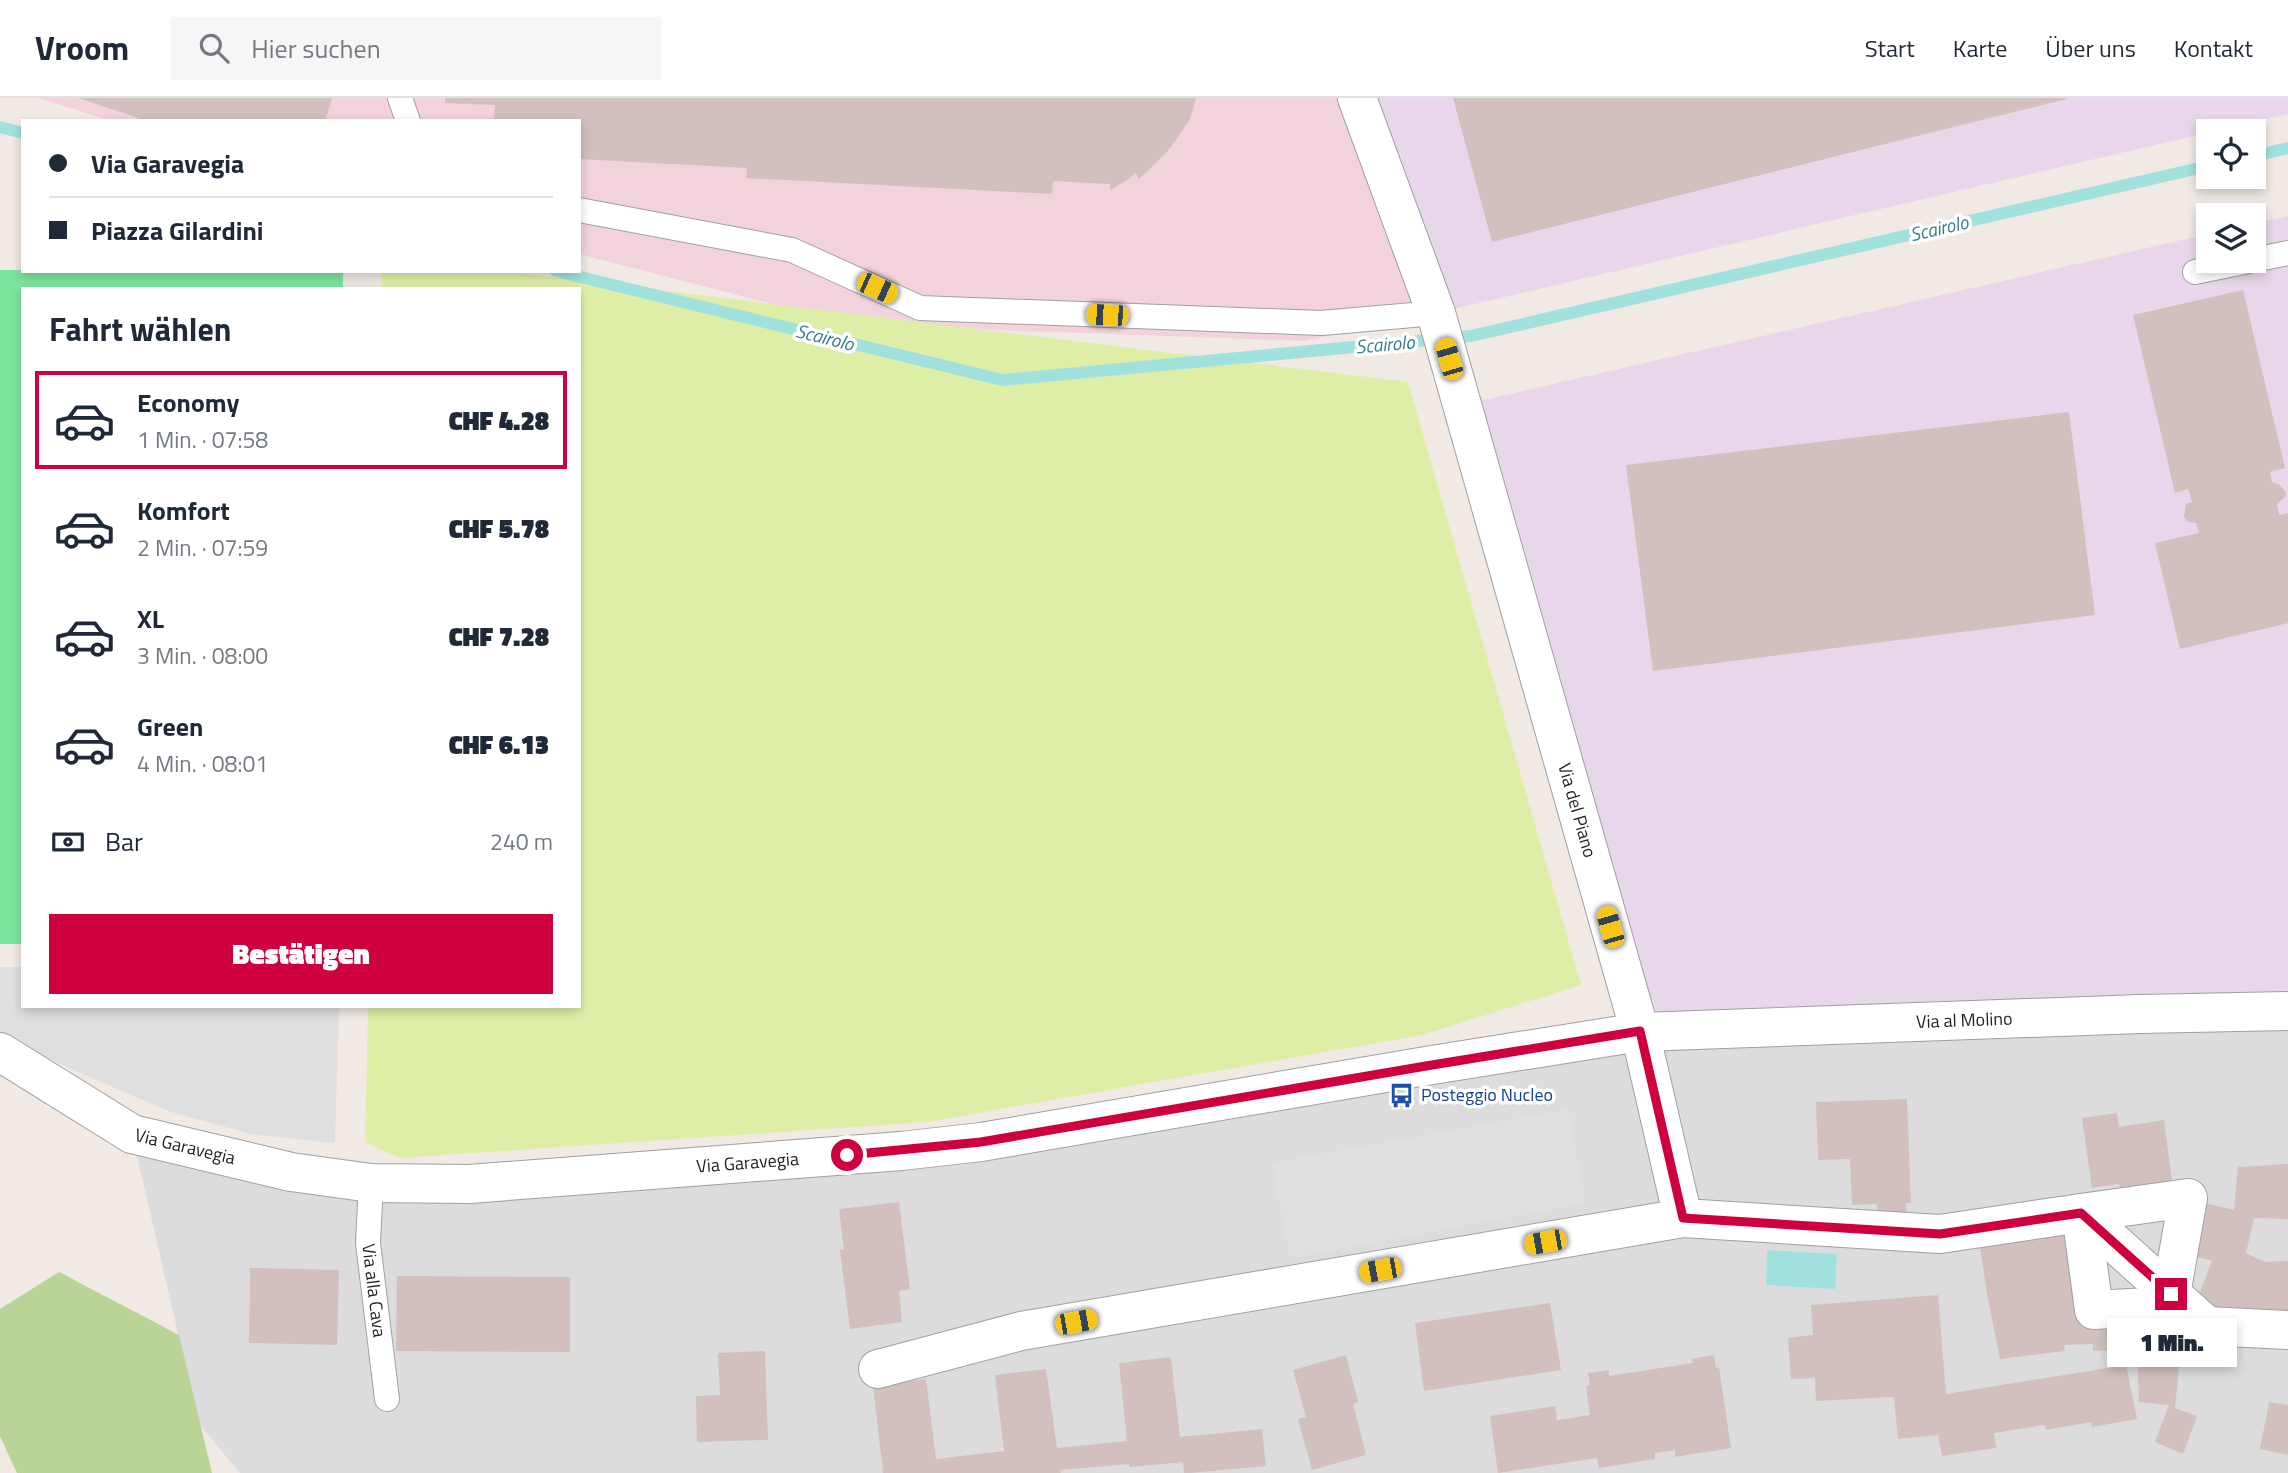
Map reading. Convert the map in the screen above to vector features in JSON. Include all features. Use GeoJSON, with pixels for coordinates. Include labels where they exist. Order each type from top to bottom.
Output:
{"type":"FeatureCollection","features":[{"type":"Feature","properties":{"kind":"street","name":"Via del Piano"},"geometry":{"type":"LineString","coordinates":[[1357,98],[1436,313],[1640,1031],[1683,1218]]}},
{"type":"Feature","properties":{"kind":"street","name":"Via al Molino"},"geometry":{"type":"LineString","coordinates":[[1640,1031],[2288,1011]]}},
{"type":"Feature","properties":{"kind":"street","name":"Via Garavegia"},"geometry":{"type":"LineString","coordinates":[[0,1052],[132,1134],[291,1172],[371,1183],[469,1184],[901,1151],[981,1142],[1640,1031]]}},
{"type":"Feature","properties":{"kind":"street"},"geometry":{"type":"LineString","coordinates":[[878,1369],[1021,1331],[1683,1218],[1940,1234],[2081,1213],[2188,1198],[2169,1306],[2094,1310],[2081,1213]]}},
{"type":"Feature","properties":{"kind":"street"},"geometry":{"type":"LineString","coordinates":[[2081,1213],[2207,1326],[2288,1330]]}},
{"type":"Feature","properties":{"kind":"lane"},"geometry":{"type":"LineString","coordinates":[[400,98],[407,119]]}},
{"type":"Feature","properties":{"kind":"lane"},"geometry":{"type":"LineString","coordinates":[[581,210],[792,250],[920,307],[1321,323],[1436,313]]}},
{"type":"Feature","properties":{"kind":"lane"},"geometry":{"type":"LineString","coordinates":[[2266,257],[2288,253]]}},
{"type":"Feature","properties":{"kind":"lane","name":"Via alla Cava"},"geometry":{"type":"LineString","coordinates":[[371,1183],[368,1242],[387,1399]]}},
{"type":"Feature","properties":{"kind":"shaded area"},"geometry":{"type":"Polygon","coordinates":[[[38,98],[1357,98],[1436,313],[1305,341],[854,325],[581,255],[581,119],[106,119],[38,98]]]}},
{"type":"Feature","properties":{"kind":"shaded area"},"geometry":{"type":"Polygon","coordinates":[[[1357,98],[2288,98],[2288,114],[2266,119],[2196,119],[2196,135],[1436,313],[1357,98]]]}},
{"type":"Feature","properties":{"kind":"shaded area"},"geometry":{"type":"Polygon","coordinates":[[[2288,216],[2288,1013],[1640,1032],[1462,405],[2196,237],[2196,273],[2266,273],[2266,221],[2288,216]]]}},
{"type":"Feature","properties":{"kind":"shaded area"},"geometry":{"type":"Polygon","coordinates":[[[0,967],[21,967],[21,1008],[339,1008],[335,1143],[251,1134],[171,1112],[0,1036],[0,967]]]}},
{"type":"Feature","properties":{"kind":"shaded area"},"geometry":{"type":"Polygon","coordinates":[[[2288,1011],[2288,1473],[240,1473],[199,1424],[132,1134],[291,1172],[901,1151],[1640,1032],[2288,1011]]]}},
{"type":"Feature","properties":{"kind":"shaded area"},"geometry":{"type":"Polygon","coordinates":[[[1568,1109],[1586,1203],[1290,1258],[1272,1163],[1568,1109]]]}},
{"type":"Feature","properties":{"kind":"green space"},"geometry":{"type":"Polygon","coordinates":[[[0,270],[21,270],[21,273],[343,273],[343,287],[21,287],[21,944],[0,944],[0,270]]]}},
{"type":"Feature","properties":{"kind":"green space"},"geometry":{"type":"Polygon","coordinates":[[[382,273],[519,273],[1408,382],[1581,985],[1422,1035],[927,1122],[400,1158],[365,1142],[368,1008],[581,1008],[581,287],[382,287],[382,273]]]}},
{"type":"Feature","properties":{"kind":"green space"},"geometry":{"type":"Polygon","coordinates":[[[59,1272],[179,1335],[212,1473],[17,1473],[0,1436],[0,1309],[59,1272]]]}},
{"type":"Feature","properties":{"kind":"water"},"geometry":{"type":"Polygon","coordinates":[[[1767,1250],[1837,1254],[1835,1289],[1766,1285],[1767,1250]]]}},
{"type":"Feature","properties":{"kind":"building"},"geometry":{"type":"Polygon","coordinates":[[[79,98],[332,98],[326,119],[141,119],[79,98]]]}},
{"type":"Feature","properties":{"kind":"building"},"geometry":{"type":"Polygon","coordinates":[[[445,98],[1196,98],[1190,119],[1176,140],[1139,179],[1135,173],[1110,190],[1110,184],[1053,181],[1052,194],[746,178],[747,168],[581,159],[581,119],[494,119],[495,105],[445,103],[445,98]]]}},
{"type":"Feature","properties":{"kind":"building"},"geometry":{"type":"Polygon","coordinates":[[[1453,98],[2066,98],[2066,99],[1492,242],[1453,98]]]}},
{"type":"Feature","properties":{"kind":"building"},"geometry":{"type":"Polygon","coordinates":[[[2243,290],[2285,468],[2270,472],[2272,482],[2280,485],[2286,496],[2277,504],[2279,515],[2288,513],[2288,623],[2180,649],[2155,543],[2199,533],[2196,523],[2188,522],[2184,517],[2186,504],[2192,502],[2188,489],[2175,493],[2133,315],[2243,290]]]}},
{"type":"Feature","properties":{"kind":"building"},"geometry":{"type":"Polygon","coordinates":[[[2069,412],[2095,615],[1653,671],[1626,465],[2069,412]]]}},
{"type":"Feature","properties":{"kind":"building"},"geometry":{"type":"Polygon","coordinates":[[[1907,1099],[1911,1203],[1906,1203],[1907,1222],[1877,1223],[1877,1204],[1852,1205],[1850,1159],[1818,1160],[1816,1102],[1907,1099]]]}},
{"type":"Feature","properties":{"kind":"building"},"geometry":{"type":"Polygon","coordinates":[[[2117,1113],[2119,1127],[2164,1120],[2172,1181],[2120,1188],[2119,1184],[2092,1188],[2082,1118],[2117,1113]]]}},
{"type":"Feature","properties":{"kind":"building"},"geometry":{"type":"Polygon","coordinates":[[[2288,1164],[2288,1219],[2254,1218],[2246,1253],[2265,1262],[2288,1261],[2288,1317],[2194,1308],[2212,1261],[2183,1253],[2197,1201],[2234,1210],[2238,1167],[2288,1164]]]}},
{"type":"Feature","properties":{"kind":"building"},"geometry":{"type":"Polygon","coordinates":[[[899,1202],[910,1289],[899,1291],[902,1322],[850,1329],[840,1250],[844,1250],[839,1209],[899,1202]]]}},
{"type":"Feature","properties":{"kind":"building"},"geometry":{"type":"Polygon","coordinates":[[[2080,1227],[2087,1314],[2182,1309],[2183,1347],[2175,1408],[2197,1416],[2183,1454],[2155,1442],[2169,1405],[2139,1402],[2137,1349],[2093,1351],[2093,1344],[2064,1345],[2065,1351],[2000,1359],[1979,1241],[2080,1227]]]}},
{"type":"Feature","properties":{"kind":"building"},"geometry":{"type":"Polygon","coordinates":[[[250,1268],[339,1270],[337,1345],[249,1343],[250,1268]]]}},
{"type":"Feature","properties":{"kind":"building"},"geometry":{"type":"Polygon","coordinates":[[[397,1276],[570,1277],[570,1352],[396,1351],[397,1276]]]}},
{"type":"Feature","properties":{"kind":"building"},"geometry":{"type":"Polygon","coordinates":[[[1938,1295],[1946,1394],[2126,1365],[2137,1419],[2092,1427],[2091,1422],[2046,1430],[2045,1425],[1994,1433],[1996,1448],[1942,1456],[1938,1435],[1898,1439],[1894,1397],[1816,1401],[1815,1378],[1791,1379],[1788,1338],[1813,1335],[1811,1305],[1938,1295]]]}},
{"type":"Feature","properties":{"kind":"building"},"geometry":{"type":"Polygon","coordinates":[[[1550,1303],[1561,1370],[1424,1391],[1415,1323],[1550,1303]]]}},
{"type":"Feature","properties":{"kind":"building"},"geometry":{"type":"Polygon","coordinates":[[[765,1351],[768,1440],[697,1442],[696,1396],[720,1395],[718,1353],[765,1351]]]}},
{"type":"Feature","properties":{"kind":"building"},"geometry":{"type":"Polygon","coordinates":[[[1346,1355],[1358,1401],[1353,1404],[1366,1455],[1312,1470],[1298,1419],[1306,1417],[1293,1370],[1346,1355]]]}},
{"type":"Feature","properties":{"kind":"building"},"geometry":{"type":"Polygon","coordinates":[[[1714,1355],[1716,1368],[1719,1367],[1731,1448],[1675,1457],[1675,1450],[1655,1453],[1655,1459],[1599,1468],[1597,1458],[1498,1473],[1490,1416],[1555,1406],[1557,1420],[1590,1415],[1586,1386],[1590,1385],[1588,1373],[1609,1370],[1609,1376],[1693,1363],[1692,1359],[1714,1355]]]}},
{"type":"Feature","properties":{"kind":"building"},"geometry":{"type":"Polygon","coordinates":[[[1171,1357],[1180,1437],[1262,1429],[1266,1466],[1190,1473],[1184,1473],[1183,1462],[1060,1470],[1061,1473],[883,1473],[873,1385],[926,1379],[936,1459],[1004,1451],[995,1375],[1046,1369],[1057,1448],[1127,1441],[1119,1363],[1171,1357]]]}},
{"type":"Feature","properties":{"kind":"building"},"geometry":{"type":"Polygon","coordinates":[[[2269,1402],[2288,1405],[2288,1455],[2260,1449],[2269,1402]]]}},
{"type":"Feature","properties":{"kind":"waterway","name":"Scairolo"},"geometry":{"type":"LineString","coordinates":[[0,127],[21,132]]}},
{"type":"Feature","properties":{"kind":"waterway","name":"Scairolo"},"geometry":{"type":"LineString","coordinates":[[2266,153],[2288,148]]}},
{"type":"Feature","properties":{"kind":"waterway","name":"Scairolo"},"geometry":{"type":"LineString","coordinates":[[564,273],[1002,380],[1471,336],[2196,169]]}},
{"type":"Feature","properties":{"kind":"place","name":"Posteggio Nucleo"},"geometry":{"type":"Point","coordinates":[1401,1095]}},
{"type":"Feature","properties":{"kind":"route"},"geometry":{"type":"LineString","coordinates":[[847,1155],[981,1142],[1640,1031],[1683,1218],[1940,1234],[2081,1213],[2171,1294]]}}]}
